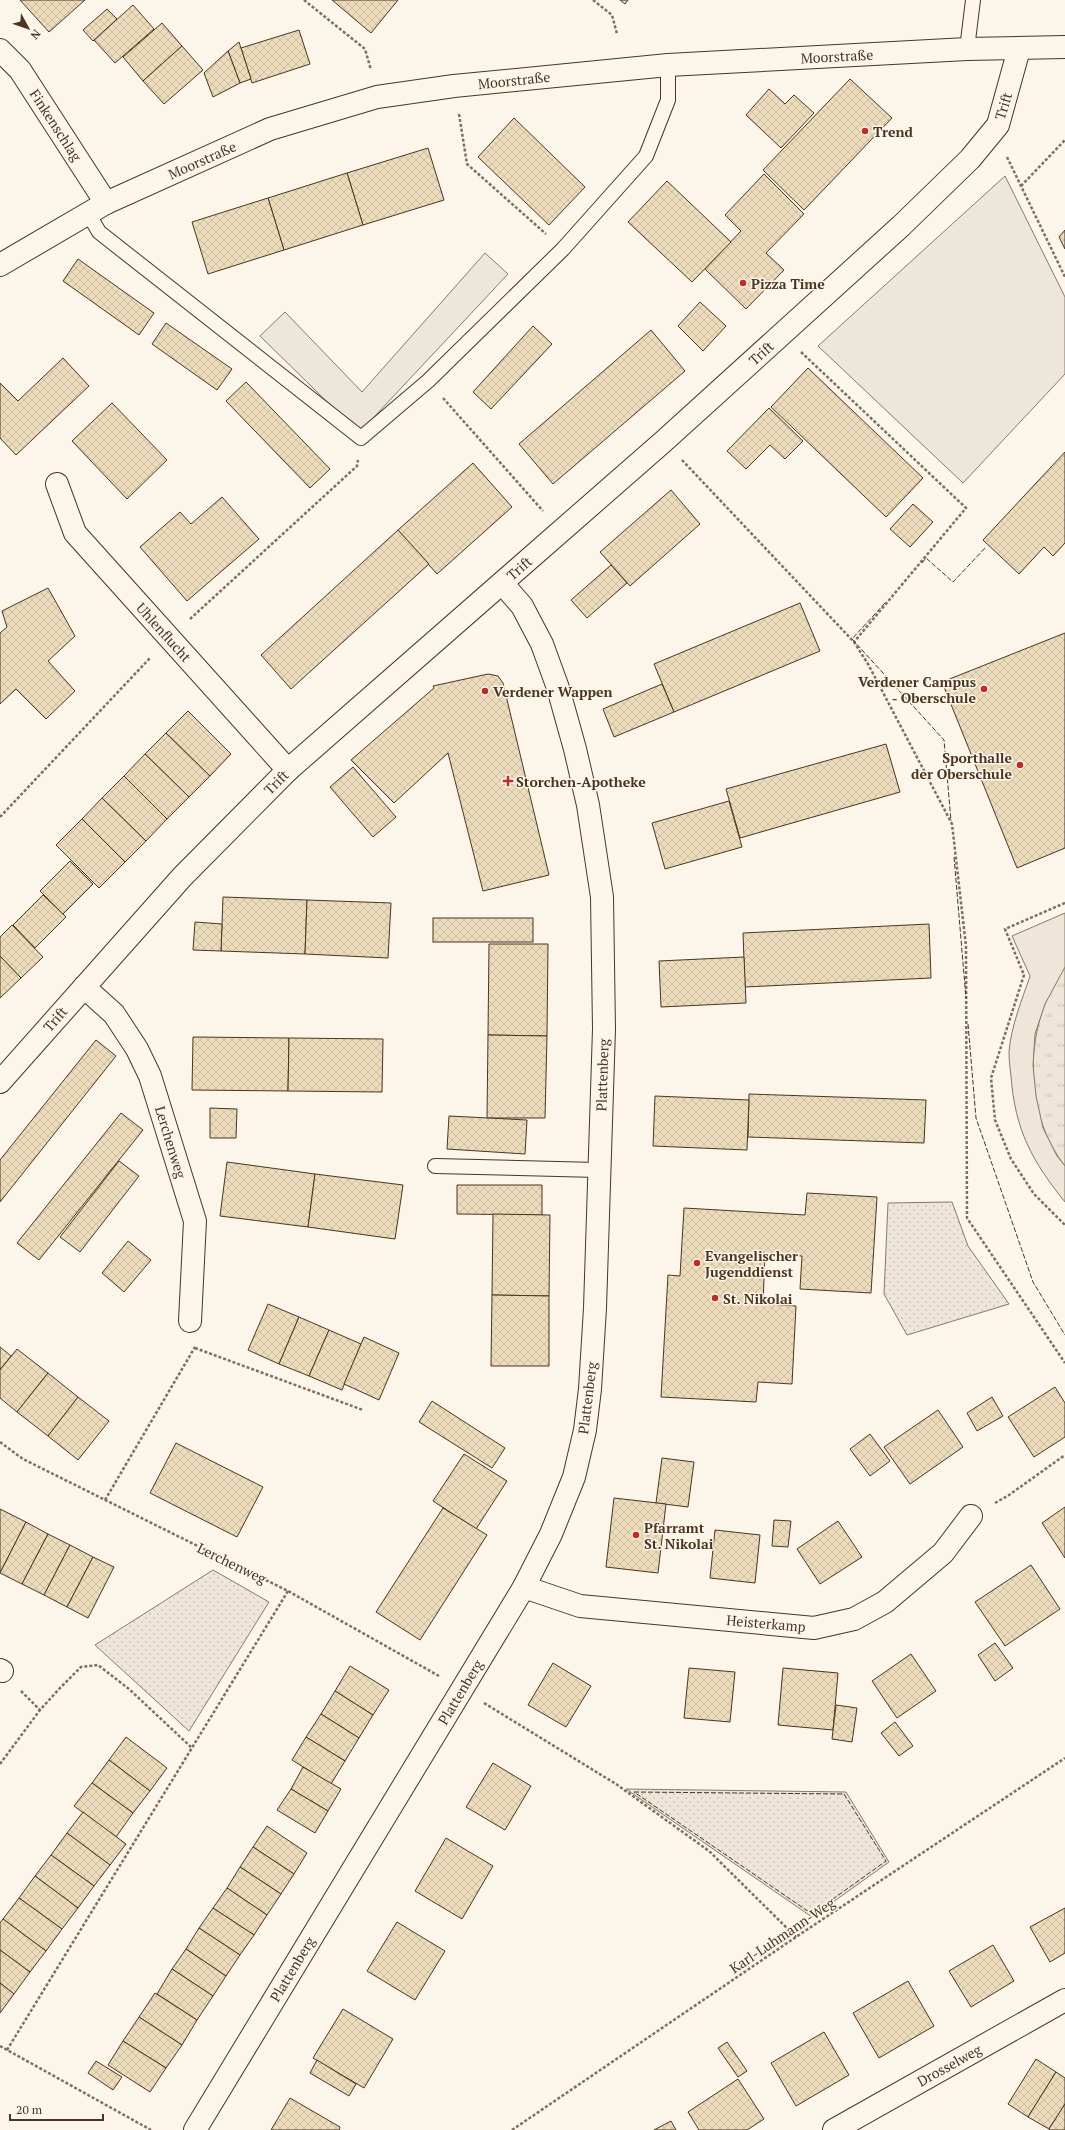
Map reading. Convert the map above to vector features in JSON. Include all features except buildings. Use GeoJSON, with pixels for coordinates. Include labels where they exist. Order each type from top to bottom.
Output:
{"type":"FeatureCollection","features":[{"type":"Feature","properties":{"kind":"street","name":"Moorstraße"},"geometry":{"type":"LineString","coordinates":[[0,265],[97,208],[270,129],[377,97],[454,86],[668,65],[967,49],[1065,47]]}},
{"type":"Feature","properties":{"kind":"street","name":"Trift"},"geometry":{"type":"LineString","coordinates":[[0,1082],[182,877],[288,770],[664,441],[901,226],[970,159],[998,125],[1019,49]]}},
{"type":"Feature","properties":{"kind":"street","name":"Finkenschlag"},"geometry":{"type":"LineString","coordinates":[[0,50],[20,70],[97,208]]}},
{"type":"Feature","properties":{"kind":"street","name":"Uhlenflucht"},"geometry":{"type":"LineString","coordinates":[[58,484],[74,533],[288,770]]}},
{"type":"Feature","properties":{"kind":"street","name":"Plattenberg"},"geometry":{"type":"LineString","coordinates":[[195,2130],[524,1587],[551,1534],[574,1477],[585,1430],[590,1389],[595,1308],[598,1170],[604,1029],[602,897],[588,805],[558,688],[542,644],[522,606],[502,583]]}},
{"type":"Feature","properties":{"kind":"street","name":"Lerchenweg"},"geometry":{"type":"LineString","coordinates":[[84,987],[114,1014],[137,1049],[150,1076],[195,1221],[190,1321]]}},
{"type":"Feature","properties":{"kind":"street","name":"Heisterkamp"},"geometry":{"type":"LineString","coordinates":[[524,1587],[580,1606],[814,1628],[854,1619],[885,1602],[943,1553],[971,1516]]}},
{"type":"Feature","properties":{"kind":"street","name":"Drosselweg"},"geometry":{"type":"LineString","coordinates":[[834,2130],[1065,2000]]}},
{"type":"Feature","properties":{"kind":"lane"},"geometry":{"type":"LineString","coordinates":[[967,49],[973,0]]}},
{"type":"Feature","properties":{"kind":"lane"},"geometry":{"type":"LineString","coordinates":[[97,208],[99,232],[361,438],[428,381],[563,249],[646,156],[668,100],[668,65]]}},
{"type":"Feature","properties":{"kind":"lane"},"geometry":{"type":"LineString","coordinates":[[435,1166],[598,1170]]}},
{"type":"Feature","properties":{"kind":"path"},"geometry":{"type":"LineString","coordinates":[[304,0],[364,49],[377,97]]}},
{"type":"Feature","properties":{"kind":"path"},"geometry":{"type":"LineString","coordinates":[[594,0],[612,14],[617,34]]}},
{"type":"Feature","properties":{"kind":"path"},"geometry":{"type":"LineString","coordinates":[[454,86],[467,164],[563,249]]}},
{"type":"Feature","properties":{"kind":"path"},"geometry":{"type":"LineString","coordinates":[[994,130],[1065,277]]}},
{"type":"Feature","properties":{"kind":"path"},"geometry":{"type":"LineString","coordinates":[[1021,186],[1065,140]]}},
{"type":"Feature","properties":{"kind":"path"},"geometry":{"type":"LineString","coordinates":[[782,334],[966,508],[854,642]]}},
{"type":"Feature","properties":{"kind":"path"},"geometry":{"type":"LineString","coordinates":[[428,381],[561,532]]}},
{"type":"Feature","properties":{"kind":"path"},"geometry":{"type":"LineString","coordinates":[[664,441],[854,642],[868,664],[952,824],[966,946],[967,1218],[1065,1363]]}},
{"type":"Feature","properties":{"kind":"path"},"geometry":{"type":"LineString","coordinates":[[1065,903],[1005,929],[1024,975],[991,1078],[995,1120],[1010,1159],[1034,1194],[1065,1225]]}},
{"type":"Feature","properties":{"kind":"path"},"geometry":{"type":"LineString","coordinates":[[105,1500],[195,1348],[190,1321]]}},
{"type":"Feature","properties":{"kind":"path"},"geometry":{"type":"LineString","coordinates":[[195,1348],[363,1410]]}},
{"type":"Feature","properties":{"kind":"path","name":"Lerchenweg"},"geometry":{"type":"LineString","coordinates":[[0,1442],[23,1459],[288,1591],[462,1689],[616,1784],[709,1851],[796,1937]]}},
{"type":"Feature","properties":{"kind":"path"},"geometry":{"type":"LineString","coordinates":[[971,1516],[1009,1495],[1065,1455]]}},
{"type":"Feature","properties":{"kind":"path"},"geometry":{"type":"LineString","coordinates":[[7,2050],[288,1591]]}},
{"type":"Feature","properties":{"kind":"path"},"geometry":{"type":"LineString","coordinates":[[0,1764],[40,1710],[81,1667],[98,1665],[129,1689],[192,1747]]}},
{"type":"Feature","properties":{"kind":"path","name":"Karl-Luhmann-Weg"},"geometry":{"type":"LineString","coordinates":[[512,2130],[796,1937],[1065,1758]]}},
{"type":"Feature","properties":{"kind":"path"},"geometry":{"type":"LineString","coordinates":[[0,2046],[151,2130]]}},
{"type":"Feature","properties":{"kind":"green space"},"geometry":{"type":"Polygon","coordinates":[[[1065,913],[1065,967],[1045,1004],[1035,1034],[1033,1065],[1036,1096],[1043,1128],[1057,1156],[1065,1166],[1065,1202],[1043,1173],[1027,1144],[1021,1129],[1016,1113],[1013,1095],[1009,1052],[1014,1023],[1030,976],[1012,936],[1065,913]]]}},
{"type":"Feature","properties":{"kind":"green space"},"geometry":{"type":"Polygon","coordinates":[[[1065,967],[1065,1166],[1051,1144],[1041,1119],[1035,1093],[1033,1066],[1035,1040],[1042,1014],[1051,989],[1065,967]]]}},
{"type":"Feature","properties":{"kind":"green space"},"geometry":{"type":"Polygon","coordinates":[[[952,1202],[968,1246],[1009,1304],[907,1335],[884,1294],[888,1203],[952,1202]]]}},
{"type":"Feature","properties":{"kind":"green space"},"geometry":{"type":"Polygon","coordinates":[[[213,1570],[269,1602],[189,1731],[95,1645],[213,1570]]]}},
{"type":"Feature","properties":{"kind":"green space"},"geometry":{"type":"Polygon","coordinates":[[[626,1789],[846,1792],[889,1862],[812,1917],[626,1789]]]}},
{"type":"Feature","properties":{"kind":"shaded area"},"geometry":{"type":"Polygon","coordinates":[[[1005,176],[1065,297],[1065,374],[963,483],[818,346],[1005,176]]]}},
{"type":"Feature","properties":{"kind":"shaded area"},"geometry":{"type":"Polygon","coordinates":[[[485,253],[508,274],[359,433],[260,336],[285,312],[362,392],[485,253]]]}},
{"type":"Feature","properties":{"kind":"fence"},"geometry":{"type":"LineString","coordinates":[[922,563],[926,558],[953,582],[986,547]]}},
{"type":"Feature","properties":{"kind":"fence"},"geometry":{"type":"LineString","coordinates":[[885,603],[852,639],[944,740],[951,821]]}},
{"type":"Feature","properties":{"kind":"fence"},"geometry":{"type":"LineString","coordinates":[[954,857],[966,998]]}},
{"type":"Feature","properties":{"kind":"fence"},"geometry":{"type":"LineString","coordinates":[[968,1024],[976,1118],[1033,1282],[1065,1335]]}},
{"type":"Feature","properties":{"kind":"fence"},"geometry":{"type":"LineString","coordinates":[[634,1792],[844,1794],[886,1861],[812,1914],[634,1792]]}},
{"type":"Feature","properties":{"kind":"place","name":"Trend"},"geometry":{"type":"Point","coordinates":[865,131]}},
{"type":"Feature","properties":{"kind":"place","name":"Pizza Time"},"geometry":{"type":"Point","coordinates":[743,283]}},
{"type":"Feature","properties":{"kind":"place","name":"Verdener Campus - Oberschule"},"geometry":{"type":"Point","coordinates":[984,689]}},
{"type":"Feature","properties":{"kind":"place","name":"Verdener Wappen"},"geometry":{"type":"Point","coordinates":[485,691]}},
{"type":"Feature","properties":{"kind":"place","name":"Sporthalle der Oberschule"},"geometry":{"type":"Point","coordinates":[1020,765]}},
{"type":"Feature","properties":{"kind":"place","name":"Storchen-Apotheke"},"geometry":{"type":"Point","coordinates":[508,781]}},
{"type":"Feature","properties":{"kind":"place","name":"Evangelischer Jugenddienst"},"geometry":{"type":"Point","coordinates":[697,1263]}},
{"type":"Feature","properties":{"kind":"place","name":"St. Nikolai"},"geometry":{"type":"Point","coordinates":[715,1298]}},
{"type":"Feature","properties":{"kind":"place","name":"Pfarramt St. Nikolai"},"geometry":{"type":"Point","coordinates":[636,1535]}}]}
